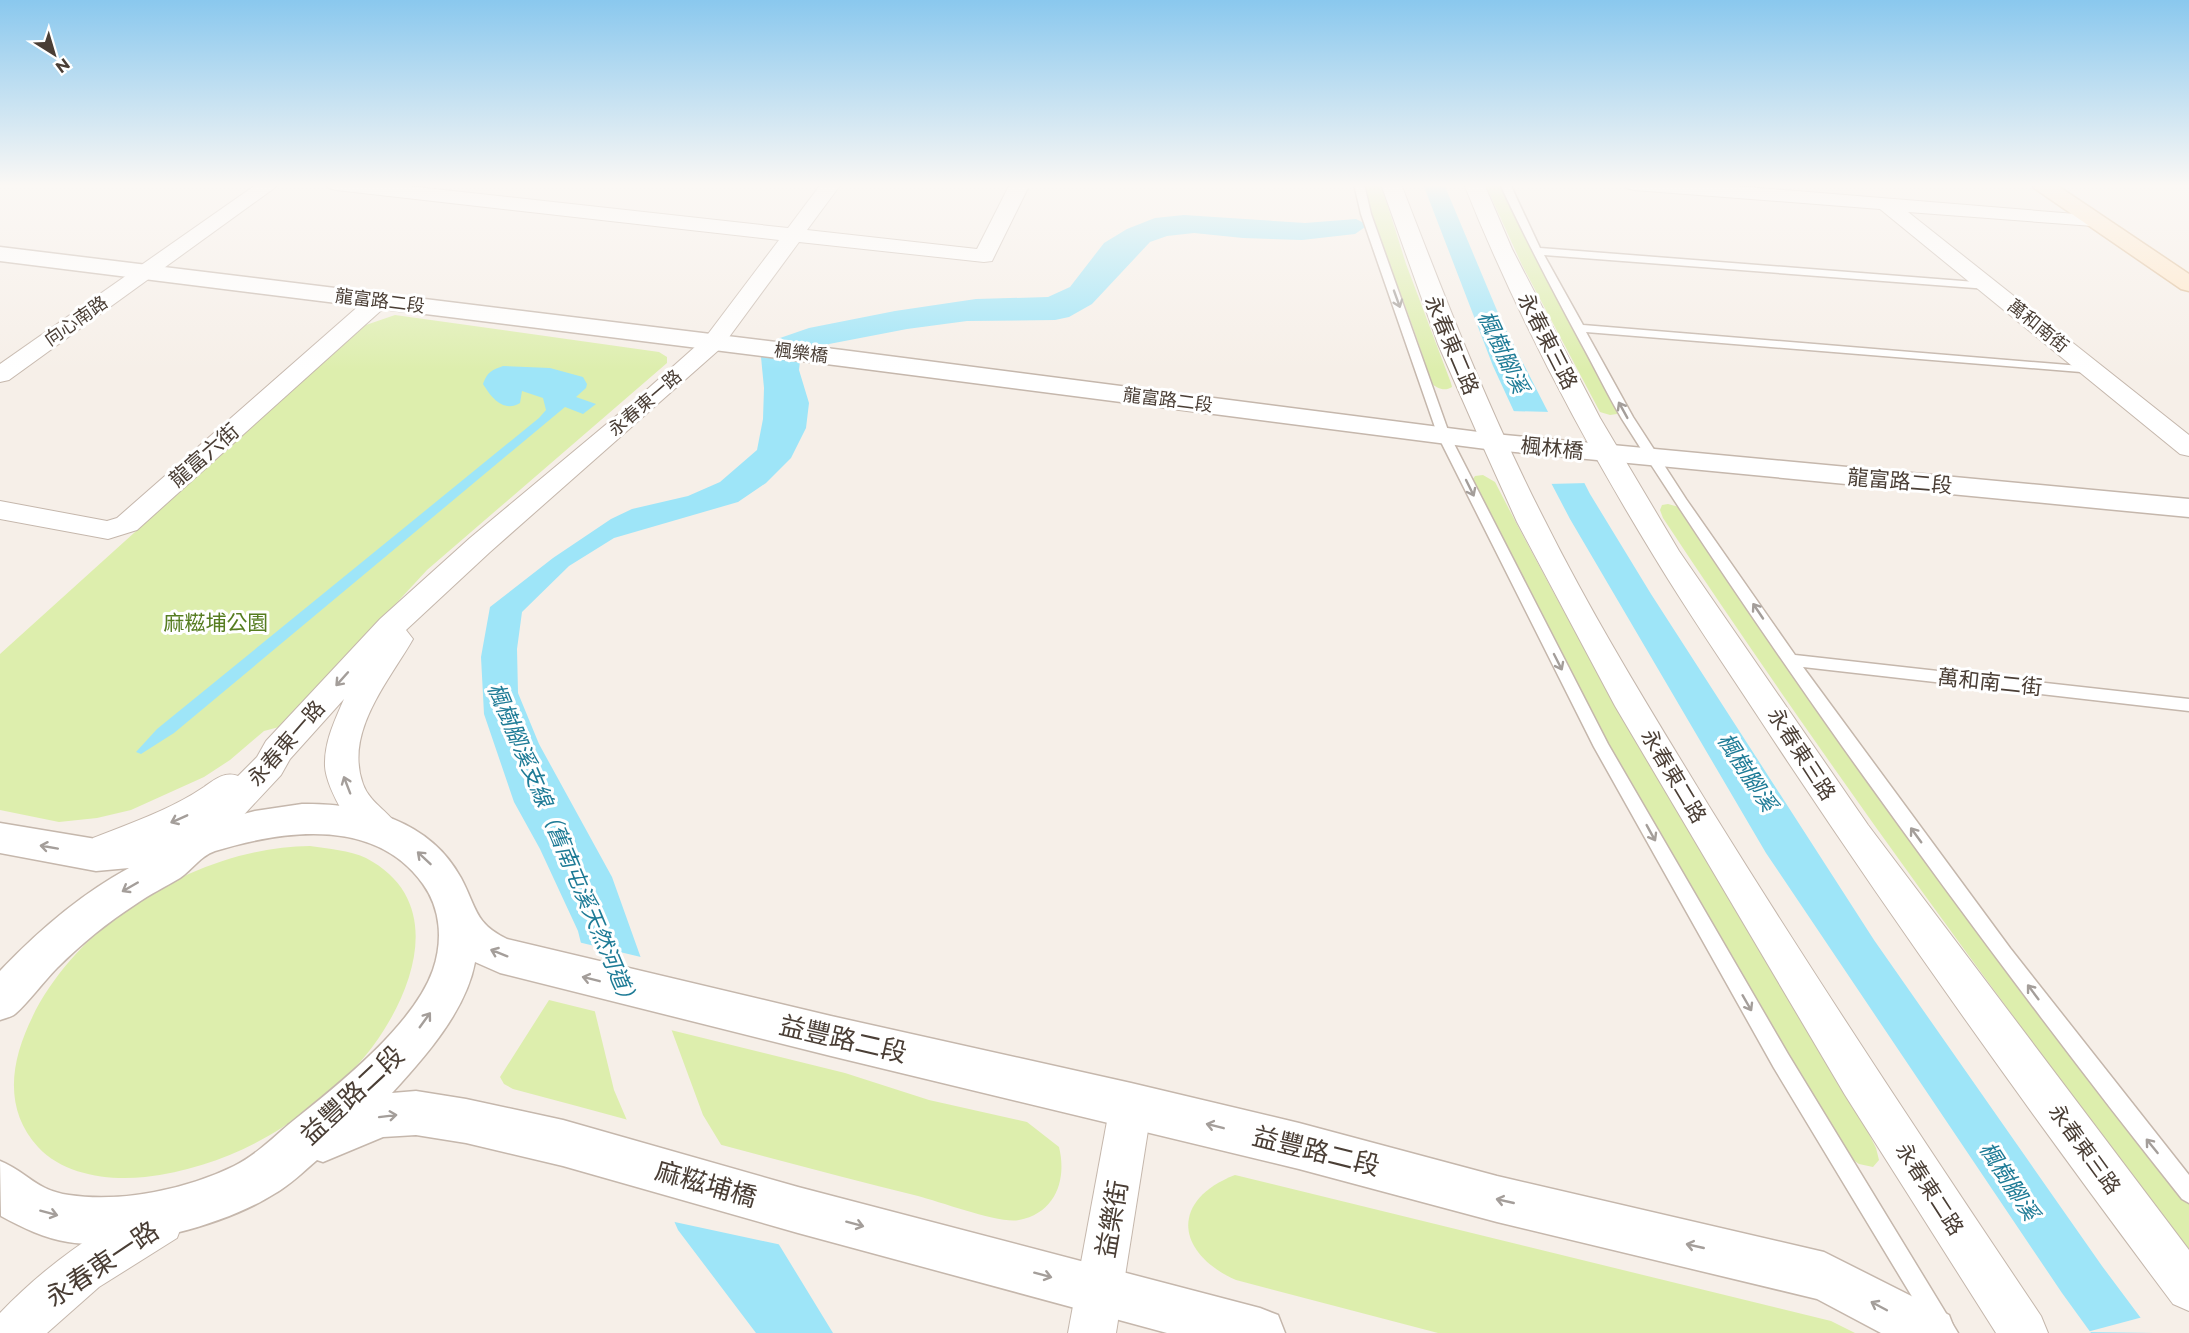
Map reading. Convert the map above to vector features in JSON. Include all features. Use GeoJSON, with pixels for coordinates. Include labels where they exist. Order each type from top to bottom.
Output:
{"type":"FeatureCollection","features":[{"type":"Feature","properties":{"kind":"main road"},"geometry":{"type":"LineString","coordinates":[[2132,246],[2189,284]]}},
{"type":"Feature","properties":{"kind":"street","name":"向心南路"},"geometry":{"type":"LineString","coordinates":[[0,375],[183,246]]}},
{"type":"Feature","properties":{"kind":"street","name":"永春東一路"},"geometry":{"type":"LineString","coordinates":[[196,842],[269,766],[278,750],[391,627],[713,343],[786,246]]}},
{"type":"Feature","properties":{"kind":"street"},"geometry":{"type":"LineString","coordinates":[[887,246],[984,256],[989,246]]}},
{"type":"Feature","properties":{"kind":"street","name":"永春東二路"},"geometry":{"type":"LineString","coordinates":[[1414,246],[1450,344],[1531,522],[1632,705],[1854,1071],[2024,1333]]}},
{"type":"Feature","properties":{"kind":"street","name":"永春東三路"},"geometry":{"type":"LineString","coordinates":[[1500,246],[1587,418],[1668,556],[1855,835],[2104,1176],[2189,1288]]}},
{"type":"Feature","properties":{"kind":"street","name":"萬和南街"},"geometry":{"type":"LineString","coordinates":[[1939,246],[2189,448]]}},
{"type":"Feature","properties":{"kind":"street","name":"龍富路二段"},"geometry":{"type":"LineString","coordinates":[[0,254],[759,348]]}},
{"type":"Feature","properties":{"kind":"street","name":"龍富六街"},"geometry":{"type":"LineString","coordinates":[[0,510],[108,530],[127,524],[378,301]]}},
{"type":"Feature","properties":{"kind":"street","name":"楓樂橋"},"geometry":{"type":"LineString","coordinates":[[759,348],[842,358]]}},
{"type":"Feature","properties":{"kind":"street","name":"龍富路二段"},"geometry":{"type":"LineString","coordinates":[[842,358],[1494,442]]}},
{"type":"Feature","properties":{"kind":"street","name":"楓林橋"},"geometry":{"type":"LineString","coordinates":[[1494,442],[1610,454]]}},
{"type":"Feature","properties":{"kind":"street","name":"龍富路二段"},"geometry":{"type":"LineString","coordinates":[[1610,454],[2189,508]]}},
{"type":"Feature","properties":{"kind":"street","name":"永春東一路"},"geometry":{"type":"LineString","coordinates":[[382,831],[358,807],[349,790],[341,767],[343,745],[353,716],[380,665],[428,593]]}},
{"type":"Feature","properties":{"kind":"street"},"geometry":{"type":"LineString","coordinates":[[92,855],[193,813],[219,796],[278,750]]}},
{"type":"Feature","properties":{"kind":"street","name":"益豐路二段"},"geometry":{"type":"LineString","coordinates":[[0,838],[92,855],[128,853],[196,842],[279,821],[300,819],[351,821],[382,831],[412,848],[436,869],[468,934],[474,942],[500,955],[689,1002],[1131,1105],[1299,1146],[1497,1199],[1824,1276],[1931,1333]]}},
{"type":"Feature","properties":{"kind":"street","name":"益豐路二段"},"geometry":{"type":"LineString","coordinates":[[0,1001],[22,975],[80,924],[119,894],[169,864],[196,842]]}},
{"type":"Feature","properties":{"kind":"street","name":"益豐路二段"},"geometry":{"type":"LineString","coordinates":[[261,1176],[363,1091],[392,1062],[428,1018],[443,994],[458,948],[460,937],[453,904]]}},
{"type":"Feature","properties":{"kind":"street","name":"益樂街"},"geometry":{"type":"LineString","coordinates":[[1096,1311],[1131,1105]]}},
{"type":"Feature","properties":{"kind":"street","name":"益豐路二段"},"geometry":{"type":"LineString","coordinates":[[0,1184],[18,1201],[45,1213],[90,1220],[139,1217],[223,1194],[261,1176],[349,1127],[383,1115],[416,1113],[466,1121],[613,1158]]}},
{"type":"Feature","properties":{"kind":"street","name":"麻糍埔橋"},"geometry":{"type":"LineString","coordinates":[[613,1158],[798,1210],[1096,1311]]}},
{"type":"Feature","properties":{"kind":"street","name":"永春東一路"},"geometry":{"type":"LineString","coordinates":[[14,1333],[68,1281],[127,1241],[196,1203]]}},
{"type":"Feature","properties":{"kind":"street"},"geometry":{"type":"LineString","coordinates":[[1096,1311],[1260,1333]]}},
{"type":"Feature","properties":{"kind":"lane","name":"永春東二路"},"geometry":{"type":"LineString","coordinates":[[1377,246],[1444,436],[1608,757],[1781,1061],[1947,1333]]}},
{"type":"Feature","properties":{"kind":"lane","name":"永春東三路"},"geometry":{"type":"LineString","coordinates":[[1536,246],[1627,417],[1656,459],[1680,500],[1790,660],[2004,954],[2189,1192]]}},
{"type":"Feature","properties":{"kind":"lane"},"geometry":{"type":"LineString","coordinates":[[1538,251],[1988,286]]}},
{"type":"Feature","properties":{"kind":"lane"},"geometry":{"type":"LineString","coordinates":[[1578,328],[2093,370]]}},
{"type":"Feature","properties":{"kind":"lane","name":"萬和南二街"},"geometry":{"type":"LineString","coordinates":[[1790,660],[2189,705]]}},
{"type":"Feature","properties":{"kind":"green space"},"geometry":{"type":"Polygon","coordinates":[[[1383,246],[1400,246],[1452,387],[1441,389],[1431,383],[1383,246]]]}},
{"type":"Feature","properties":{"kind":"green space"},"geometry":{"type":"Polygon","coordinates":[[[1513,246],[1530,246],[1618,411],[1617,414],[1610,415],[1600,412],[1513,246]]]}},
{"type":"Feature","properties":{"kind":"green space","name":"麻糍埔公園"},"geometry":{"type":"Polygon","coordinates":[[[395,315],[659,352],[667,357],[667,363],[427,570],[292,716],[279,727],[264,731],[230,760],[204,777],[131,810],[97,818],[59,822],[0,810],[0,654],[363,326],[395,315]]]}},
{"type":"Feature","properties":{"kind":"green space"},"geometry":{"type":"Polygon","coordinates":[[[1483,475],[1495,482],[1628,726],[1865,1126],[1879,1160],[1873,1167],[1859,1164],[1843,1153],[1615,759],[1474,485],[1475,476],[1483,475]]]}},
{"type":"Feature","properties":{"kind":"green space"},"geometry":{"type":"Polygon","coordinates":[[[1662,505],[1679,507],[1792,675],[2019,990],[2189,1204],[2189,1251],[2053,1071],[1854,797],[1663,518],[1660,510],[1662,505]]]}},
{"type":"Feature","properties":{"kind":"green space"},"geometry":{"type":"Polygon","coordinates":[[[310,846],[359,855],[391,876],[407,897],[414,921],[415,946],[410,973],[401,998],[388,1023],[364,1058],[332,1090],[283,1127],[234,1153],[200,1166],[145,1177],[102,1177],[61,1164],[38,1147],[23,1126],[18,1114],[14,1077],[19,1051],[37,1009],[63,970],[95,935],[133,905],[175,880],[220,862],[265,850],[310,846]]]}},
{"type":"Feature","properties":{"kind":"green space"},"geometry":{"type":"Polygon","coordinates":[[[549,1000],[845,1073],[929,1100],[1027,1122],[1059,1147],[1061,1171],[1056,1193],[1042,1210],[1032,1216],[1019,1220],[998,1219],[513,1089],[504,1084],[500,1077],[549,1000]]]}},
{"type":"Feature","properties":{"kind":"green space"},"geometry":{"type":"Polygon","coordinates":[[[1235,1175],[1831,1321],[1855,1333],[1438,1333],[1236,1280],[1216,1269],[1201,1256],[1192,1242],[1188,1227],[1191,1212],[1199,1198],[1214,1186],[1235,1175]]]}},
{"type":"Feature","properties":{"kind":"water","name":"楓樹腳溪支線（舊南屯溪天然河道）"},"geometry":{"type":"Polygon","coordinates":[[[1102,246],[1146,246],[1092,304],[1069,317],[1055,320],[967,321],[907,329],[829,344],[809,352],[800,361],[799,370],[809,403],[806,428],[791,458],[766,483],[738,502],[614,538],[569,566],[522,612],[517,649],[518,693],[539,744],[612,877],[677,1059],[701,1117],[833,1333],[756,1333],[678,1230],[617,1089],[578,931],[540,849],[514,802],[484,714],[481,657],[490,607],[553,558],[611,519],[632,509],[688,496],[720,482],[757,450],[763,419],[764,388],[761,357],[768,345],[780,338],[809,328],[895,311],[976,299],[1048,297],[1070,287],[1102,246]]]}},
{"type":"Feature","properties":{"kind":"water","name":"楓樹腳溪"},"geometry":{"type":"Polygon","coordinates":[[[1447,246],[1470,246],[1501,320],[1590,494],[1651,594],[1874,940],[2102,1266],[2152,1333],[2091,1333],[2062,1293],[1766,853],[1570,519],[1517,418],[1493,366],[1447,246]]]}},
{"type":"Feature","properties":{"kind":"water"},"geometry":{"type":"Polygon","coordinates":[[[503,366],[550,368],[583,377],[587,384],[586,388],[576,397],[596,404],[583,414],[565,407],[174,733],[141,754],[136,752],[157,729],[539,418],[546,410],[543,398],[522,391],[520,403],[508,406],[498,402],[486,389],[483,384],[488,374],[503,366]]]}},
{"type":"Feature","properties":{"kind":"pier"},"geometry":{"type":"Polygon","coordinates":[[[1510,411],[1552,412],[1588,483],[1548,484],[1510,411]]]}},
{"type":"Feature","properties":{"kind":"pier"},"geometry":{"type":"Polygon","coordinates":[[[578,942],[645,958],[703,1115],[782,1245],[670,1221],[614,1090],[578,942]]]}},
{"type":"Feature","properties":{"kind":"pier"},"geometry":{"type":"Polygon","coordinates":[[[2143,1317],[2155,1333],[2087,1332],[2143,1317]]]}}]}
